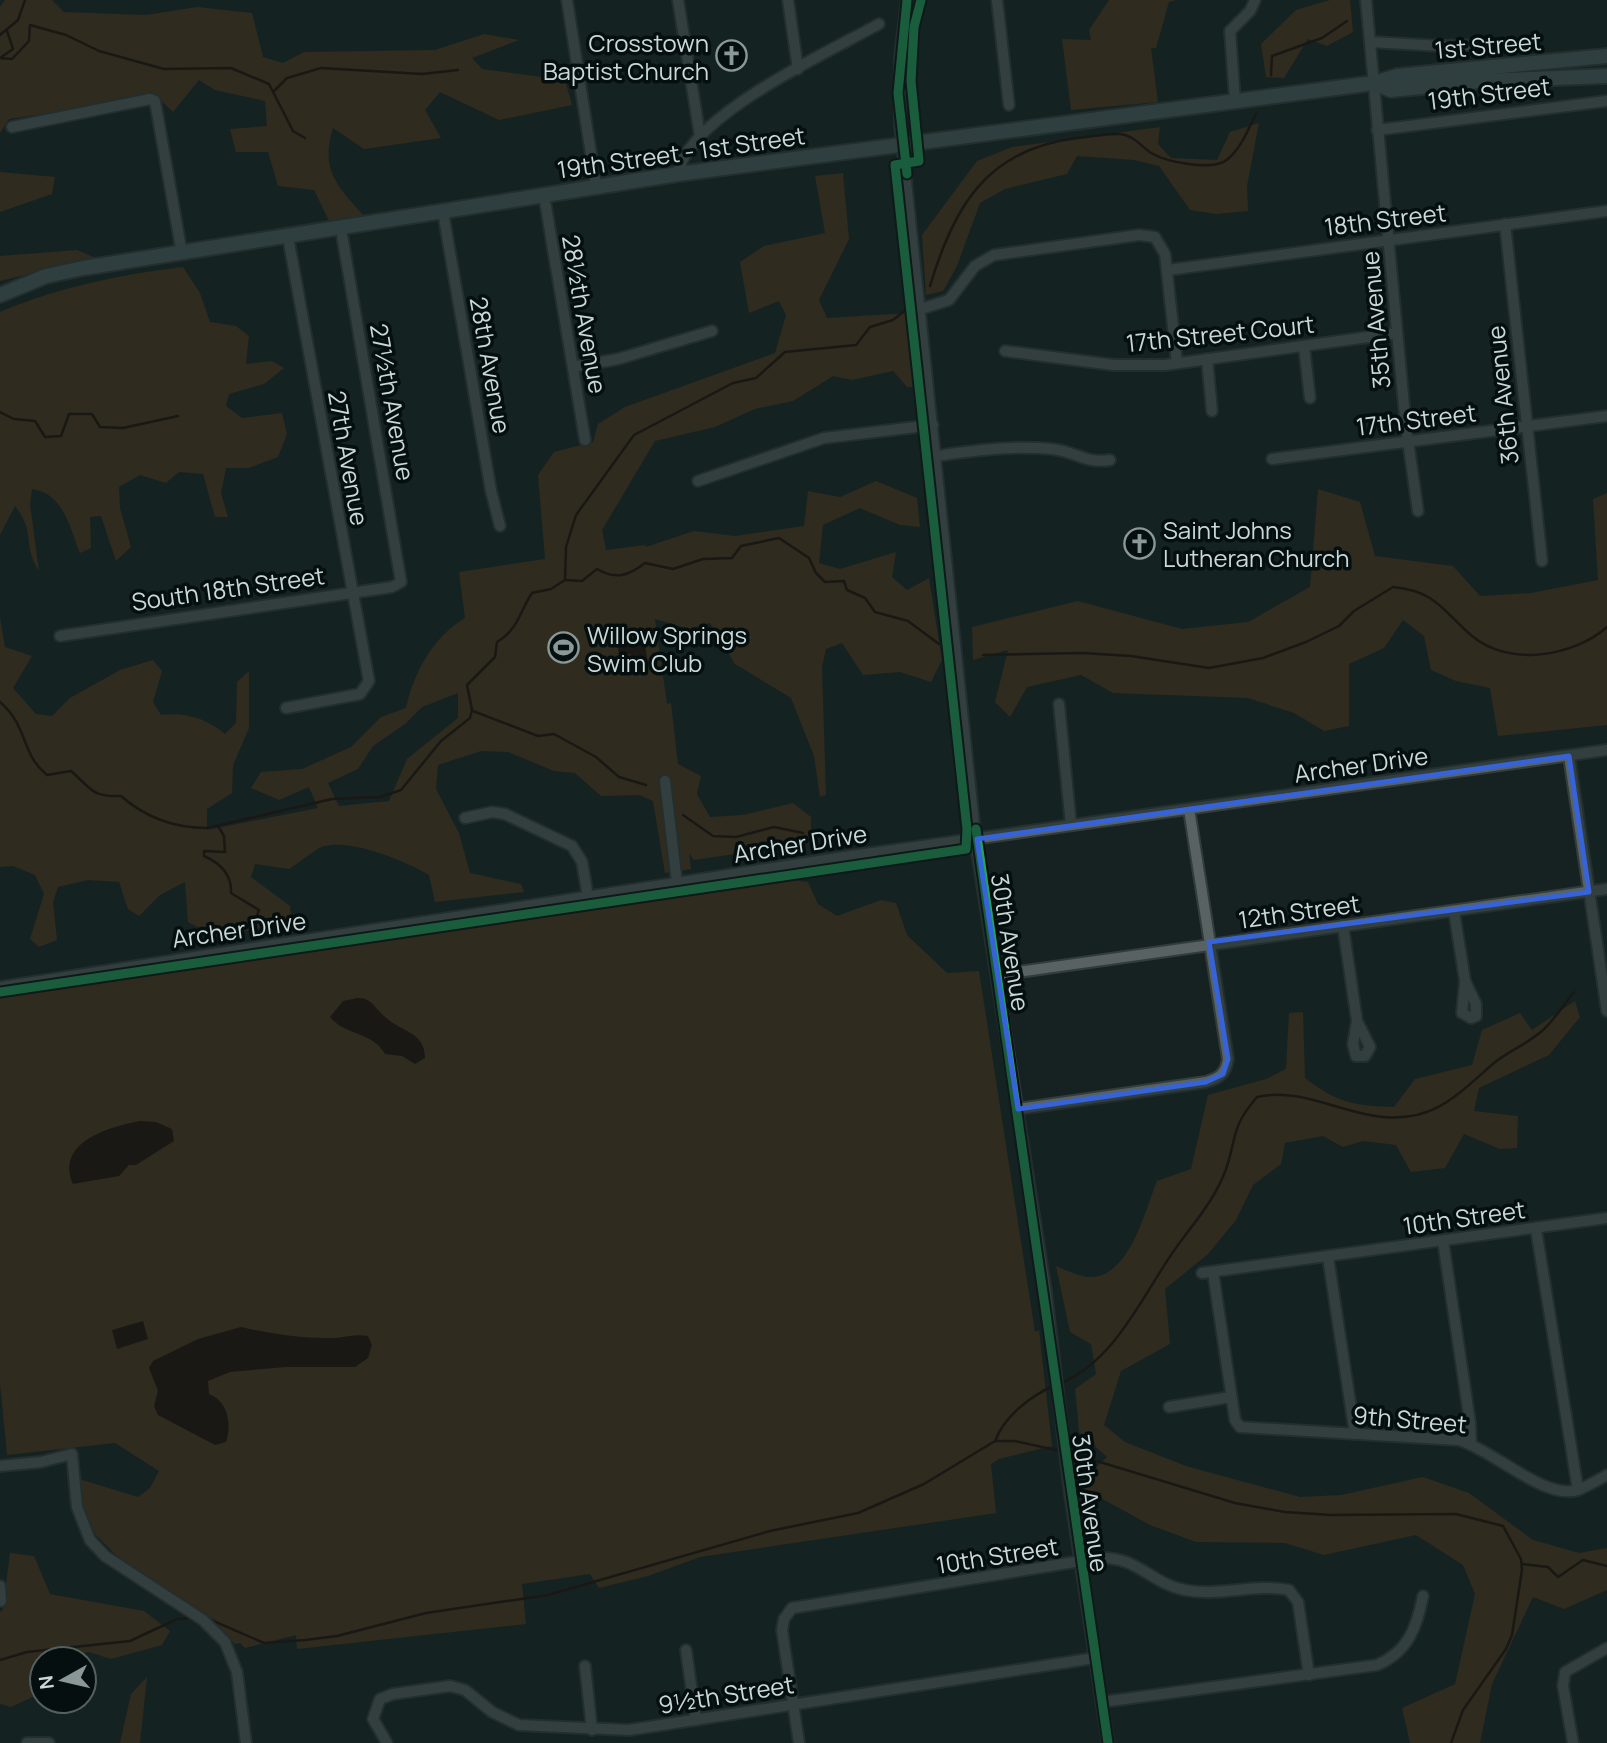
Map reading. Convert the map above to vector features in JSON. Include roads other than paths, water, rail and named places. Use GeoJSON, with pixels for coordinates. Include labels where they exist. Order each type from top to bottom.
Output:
{"type":"FeatureCollection","features":[{"type":"Feature","properties":{"kind":"main road","name":"1st Street"},"geometry":{"type":"LineString","coordinates":[[1374,83],[1397,76],[1607,56]]}},
{"type":"Feature","properties":{"kind":"main road","name":"19th Street"},"geometry":{"type":"LineString","coordinates":[[1374,83],[1391,90],[1481,81],[1607,76]]}},
{"type":"Feature","properties":{"kind":"main road","name":"19th Street - 1st Street"},"geometry":{"type":"LineString","coordinates":[[0,295],[46,276],[596,186],[903,143],[1374,83]]}},
{"type":"Feature","properties":{"kind":"street"},"geometry":{"type":"LineString","coordinates":[[567,0],[596,186]]}},
{"type":"Feature","properties":{"kind":"street"},"geometry":{"type":"LineString","coordinates":[[678,0],[700,136]]}},
{"type":"Feature","properties":{"kind":"street"},"geometry":{"type":"LineString","coordinates":[[788,0],[798,69]]}},
{"type":"Feature","properties":{"kind":"street","name":"30th Avenue"},"geometry":{"type":"LineString","coordinates":[[907,0],[898,93],[977,839],[1048,1306],[1080,1562],[1108,1743]]}},
{"type":"Feature","properties":{"kind":"street"},"geometry":{"type":"LineString","coordinates":[[997,0],[1009,105]]}},
{"type":"Feature","properties":{"kind":"street"},"geometry":{"type":"LineString","coordinates":[[1235,101],[1230,31],[1256,0]]}},
{"type":"Feature","properties":{"kind":"street","name":"35th Avenue"},"geometry":{"type":"LineString","coordinates":[[1366,0],[1377,130],[1418,511]]}},
{"type":"Feature","properties":{"kind":"street"},"geometry":{"type":"LineString","coordinates":[[678,174],[682,159],[700,136],[739,102],[879,24]]}},
{"type":"Feature","properties":{"kind":"street"},"geometry":{"type":"LineString","coordinates":[[1371,42],[1450,46],[1517,44]]}},
{"type":"Feature","properties":{"kind":"street"},"geometry":{"type":"LineString","coordinates":[[12,127],[153,100],[157,104],[164,137],[182,254]]}},
{"type":"Feature","properties":{"kind":"street","name":"19th Street"},"geometry":{"type":"LineString","coordinates":[[1377,130],[1607,105]]}},
{"type":"Feature","properties":{"kind":"street","name":"28½th Avenue"},"geometry":{"type":"LineString","coordinates":[[544,195],[585,440]]}},
{"type":"Feature","properties":{"kind":"street","name":"18th Street"},"geometry":{"type":"LineString","coordinates":[[1168,270],[1607,211]]}},
{"type":"Feature","properties":{"kind":"street","name":"28th Avenue"},"geometry":{"type":"LineString","coordinates":[[443,212],[491,491],[500,526]]}},
{"type":"Feature","properties":{"kind":"street","name":"36th Avenue"},"geometry":{"type":"LineString","coordinates":[[1505,224],[1542,561]]}},
{"type":"Feature","properties":{"kind":"street","name":"27½th Avenue"},"geometry":{"type":"LineString","coordinates":[[341,229],[401,582]]}},
{"type":"Feature","properties":{"kind":"street"},"geometry":{"type":"LineString","coordinates":[[921,309],[949,300],[975,266],[994,256],[1139,235],[1154,237],[1163,247],[1168,270],[1177,363]]}},
{"type":"Feature","properties":{"kind":"street","name":"27th Avenue"},"geometry":{"type":"LineString","coordinates":[[286,708],[354,696],[368,687],[368,673],[351,592],[288,237]]}},
{"type":"Feature","properties":{"kind":"street"},"geometry":{"type":"LineString","coordinates":[[573,367],[618,359],[712,331]]}},
{"type":"Feature","properties":{"kind":"street","name":"17th Street Court"},"geometry":{"type":"LineString","coordinates":[[1005,351],[1121,365],[1177,363],[1398,333]]}},
{"type":"Feature","properties":{"kind":"street"},"geometry":{"type":"LineString","coordinates":[[1304,346],[1310,398]]}},
{"type":"Feature","properties":{"kind":"street"},"geometry":{"type":"LineString","coordinates":[[1207,359],[1212,411]]}},
{"type":"Feature","properties":{"kind":"street","name":"17th Street"},"geometry":{"type":"LineString","coordinates":[[1272,459],[1607,416]]}},
{"type":"Feature","properties":{"kind":"street"},"geometry":{"type":"LineString","coordinates":[[698,481],[824,438],[933,425]]}},
{"type":"Feature","properties":{"kind":"street"},"geometry":{"type":"LineString","coordinates":[[937,456],[1028,448],[1064,451],[1093,463],[1110,460]]}},
{"type":"Feature","properties":{"kind":"street","name":"South 18th Street"},"geometry":{"type":"LineString","coordinates":[[60,636],[392,587],[401,582]]}},
{"type":"Feature","properties":{"kind":"street"},"geometry":{"type":"LineString","coordinates":[[1059,704],[1071,825]]}},
{"type":"Feature","properties":{"kind":"street","name":"Archer Drive"},"geometry":{"type":"LineString","coordinates":[[0,987],[677,883],[1607,750]]}},
{"type":"Feature","properties":{"kind":"street"},"geometry":{"type":"LineString","coordinates":[[1569,756],[1607,1011]]}},
{"type":"Feature","properties":{"kind":"street"},"geometry":{"type":"LineString","coordinates":[[665,781],[677,883]]}},
{"type":"Feature","properties":{"kind":"street"},"geometry":{"type":"LineString","coordinates":[[1018,1109],[1206,1082],[1223,1074],[1228,1059],[1189,809]]}},
{"type":"Feature","properties":{"kind":"street"},"geometry":{"type":"LineString","coordinates":[[465,818],[484,812],[505,814],[572,846],[582,862],[587,897]]}},
{"type":"Feature","properties":{"kind":"street","name":"12th Street"},"geometry":{"type":"LineString","coordinates":[[997,975],[1607,889]]}},
{"type":"Feature","properties":{"kind":"street"},"geometry":{"type":"LineString","coordinates":[[1454,911],[1465,981]]}},
{"type":"Feature","properties":{"kind":"street"},"geometry":{"type":"LineString","coordinates":[[1343,926],[1357,1021]]}},
{"type":"Feature","properties":{"kind":"street","name":"10th Street"},"geometry":{"type":"LineString","coordinates":[[1231,1397],[1208,1273],[1607,1218]]}},
{"type":"Feature","properties":{"kind":"street"},"geometry":{"type":"LineString","coordinates":[[1536,1228],[1578,1490],[1607,1475]]}},
{"type":"Feature","properties":{"kind":"street"},"geometry":{"type":"LineString","coordinates":[[1443,1241],[1471,1422],[1471,1444]]}},
{"type":"Feature","properties":{"kind":"street"},"geometry":{"type":"LineString","coordinates":[[1328,1257],[1355,1434]]}},
{"type":"Feature","properties":{"kind":"street"},"geometry":{"type":"LineString","coordinates":[[1170,1407],[1231,1397]]}},
{"type":"Feature","properties":{"kind":"street","name":"9th Street"},"geometry":{"type":"LineString","coordinates":[[1231,1397],[1237,1424],[1248,1429],[1449,1439],[1471,1444],[1546,1489],[1578,1490]]}},
{"type":"Feature","properties":{"kind":"street"},"geometry":{"type":"LineString","coordinates":[[0,1466],[41,1462],[72,1454],[77,1507],[90,1540],[105,1556],[203,1620],[225,1642],[237,1672],[247,1743]]}},
{"type":"Feature","properties":{"kind":"street","name":"10th Street"},"geometry":{"type":"LineString","coordinates":[[793,1705],[782,1630],[786,1614],[792,1608],[803,1604],[1109,1558],[1131,1562],[1161,1581],[1186,1591],[1287,1589],[1298,1602],[1308,1675]]}},
{"type":"Feature","properties":{"kind":"street"},"geometry":{"type":"LineString","coordinates":[[0,1586],[1,1601]]}},
{"type":"Feature","properties":{"kind":"street"},"geometry":{"type":"LineString","coordinates":[[1102,1702],[1377,1665],[1392,1658],[1407,1644],[1416,1627],[1423,1596]]}},
{"type":"Feature","properties":{"kind":"street"},"geometry":{"type":"LineString","coordinates":[[1573,1743],[1563,1686],[1565,1672],[1607,1648]]}},
{"type":"Feature","properties":{"kind":"street"},"geometry":{"type":"LineString","coordinates":[[686,1650],[696,1720]]}},
{"type":"Feature","properties":{"kind":"street","name":"9½th Street"},"geometry":{"type":"LineString","coordinates":[[387,1743],[374,1722],[376,1705],[393,1694],[450,1686],[465,1690],[511,1722],[537,1727],[629,1730],[1095,1658]]}},
{"type":"Feature","properties":{"kind":"street"},"geometry":{"type":"LineString","coordinates":[[585,1666],[592,1730]]}},
{"type":"Feature","properties":{"kind":"street"},"geometry":{"type":"LineString","coordinates":[[793,1705],[799,1743]]}},
{"type":"Feature","properties":{"kind":"street"},"geometry":{"type":"LineString","coordinates":[[27,1743],[48,1743]]}},
{"type":"Feature","properties":{"kind":"waterway"},"geometry":{"type":"LineString","coordinates":[[0,35],[18,20],[25,0]]}},
{"type":"Feature","properties":{"kind":"waterway"},"geometry":{"type":"LineString","coordinates":[[1271,75],[1272,56],[1322,38],[1347,21]]}},
{"type":"Feature","properties":{"kind":"waterway"},"geometry":{"type":"LineString","coordinates":[[0,58],[12,59],[29,41],[30,25],[66,35],[99,51],[164,69],[231,68],[269,84],[293,131],[305,138]]}},
{"type":"Feature","properties":{"kind":"waterway"},"geometry":{"type":"LineString","coordinates":[[0,58],[13,49],[7,31]]}},
{"type":"Feature","properties":{"kind":"waterway"},"geometry":{"type":"LineString","coordinates":[[274,91],[287,78],[321,68],[422,74],[458,70]]}},
{"type":"Feature","properties":{"kind":"waterway"},"geometry":{"type":"LineString","coordinates":[[930,286],[950,231],[963,207],[997,169],[1019,155],[1046,144],[1120,134],[1129,136],[1151,153],[1168,160],[1212,165],[1221,163],[1233,154],[1256,114]]}},
{"type":"Feature","properties":{"kind":"waterway"},"geometry":{"type":"LineString","coordinates":[[565,580],[566,547],[576,515],[634,435],[733,383],[756,378],[785,352],[856,345],[870,327],[893,320],[908,308]]}},
{"type":"Feature","properties":{"kind":"waterway"},"geometry":{"type":"LineString","coordinates":[[0,412],[14,419],[35,421],[45,437],[61,436],[69,414],[92,414],[100,427],[123,428],[178,416]]}},
{"type":"Feature","properties":{"kind":"waterway"},"geometry":{"type":"LineString","coordinates":[[0,702],[16,721],[32,758],[47,775],[71,771],[93,791],[103,795],[121,796],[150,816],[172,824],[207,828],[332,799],[380,797],[401,790],[441,741],[470,718],[472,710],[467,685],[495,657],[497,642],[510,632],[532,593],[551,589],[565,580],[582,581],[597,569],[610,575],[627,574],[645,563],[673,569],[703,559],[732,558],[741,546],[779,538],[809,558],[816,573],[825,582],[844,581],[847,590],[865,598],[875,612],[908,621],[939,644]]}},
{"type":"Feature","properties":{"kind":"waterway"},"geometry":{"type":"LineString","coordinates":[[983,655],[1083,653],[1131,656],[1209,668],[1263,658],[1306,642],[1339,626],[1354,611],[1393,587],[1408,589],[1429,598],[1472,636],[1487,646],[1504,652],[1522,655],[1559,651],[1577,645],[1607,627]]}},
{"type":"Feature","properties":{"kind":"waterway"},"geometry":{"type":"LineString","coordinates":[[473,711],[538,736],[554,734],[596,757],[619,777],[646,785]]}},
{"type":"Feature","properties":{"kind":"waterway"},"geometry":{"type":"LineString","coordinates":[[683,815],[713,836],[736,837],[774,827],[803,833]]}},
{"type":"Feature","properties":{"kind":"waterway"},"geometry":{"type":"LineString","coordinates":[[218,826],[224,836],[225,852],[204,851],[204,856],[224,870],[231,893],[259,910],[255,921]]}},
{"type":"Feature","properties":{"kind":"waterway"},"geometry":{"type":"LineString","coordinates":[[1061,1383],[1096,1360],[1125,1327],[1215,1192],[1226,1169],[1238,1125],[1257,1097],[1289,1095],[1383,1117],[1417,1115],[1444,1104],[1500,1059],[1537,1035],[1552,1021],[1574,992]]}},
{"type":"Feature","properties":{"kind":"waterway"},"geometry":{"type":"LineString","coordinates":[[995,1441],[1005,1423],[1020,1407],[1055,1385]]}},
{"type":"Feature","properties":{"kind":"waterway"},"geometry":{"type":"LineString","coordinates":[[209,1619],[264,1643],[337,1636],[426,1613],[548,1595],[770,1531],[858,1513],[924,1484],[995,1441],[1015,1441],[1060,1451]]}},
{"type":"Feature","properties":{"kind":"waterway"},"geometry":{"type":"LineString","coordinates":[[1067,1452],[1235,1503],[1285,1512],[1331,1515],[1456,1514],[1503,1526],[1521,1559],[1522,1570],[1512,1635],[1506,1649],[1463,1710],[1451,1743]]}},
{"type":"Feature","properties":{"kind":"waterway"},"geometry":{"type":"LineString","coordinates":[[1522,1564],[1548,1567],[1558,1577],[1583,1560],[1607,1566]]}},
{"type":"Feature","properties":{"kind":"waterway"},"geometry":{"type":"LineString","coordinates":[[0,1660],[27,1652],[130,1641],[177,1619],[192,1618]]}},
{"type":"Feature","properties":{"kind":"place","name":"Crosstown Baptist Church"},"geometry":{"type":"Point","coordinates":[732,56]}},
{"type":"Feature","properties":{"kind":"place","name":"Saint Johns Lutheran Church"},"geometry":{"type":"Point","coordinates":[1140,543]}},
{"type":"Feature","properties":{"kind":"place","name":"Willow Springs Swim Club"},"geometry":{"type":"Point","coordinates":[564,648]}}]}
